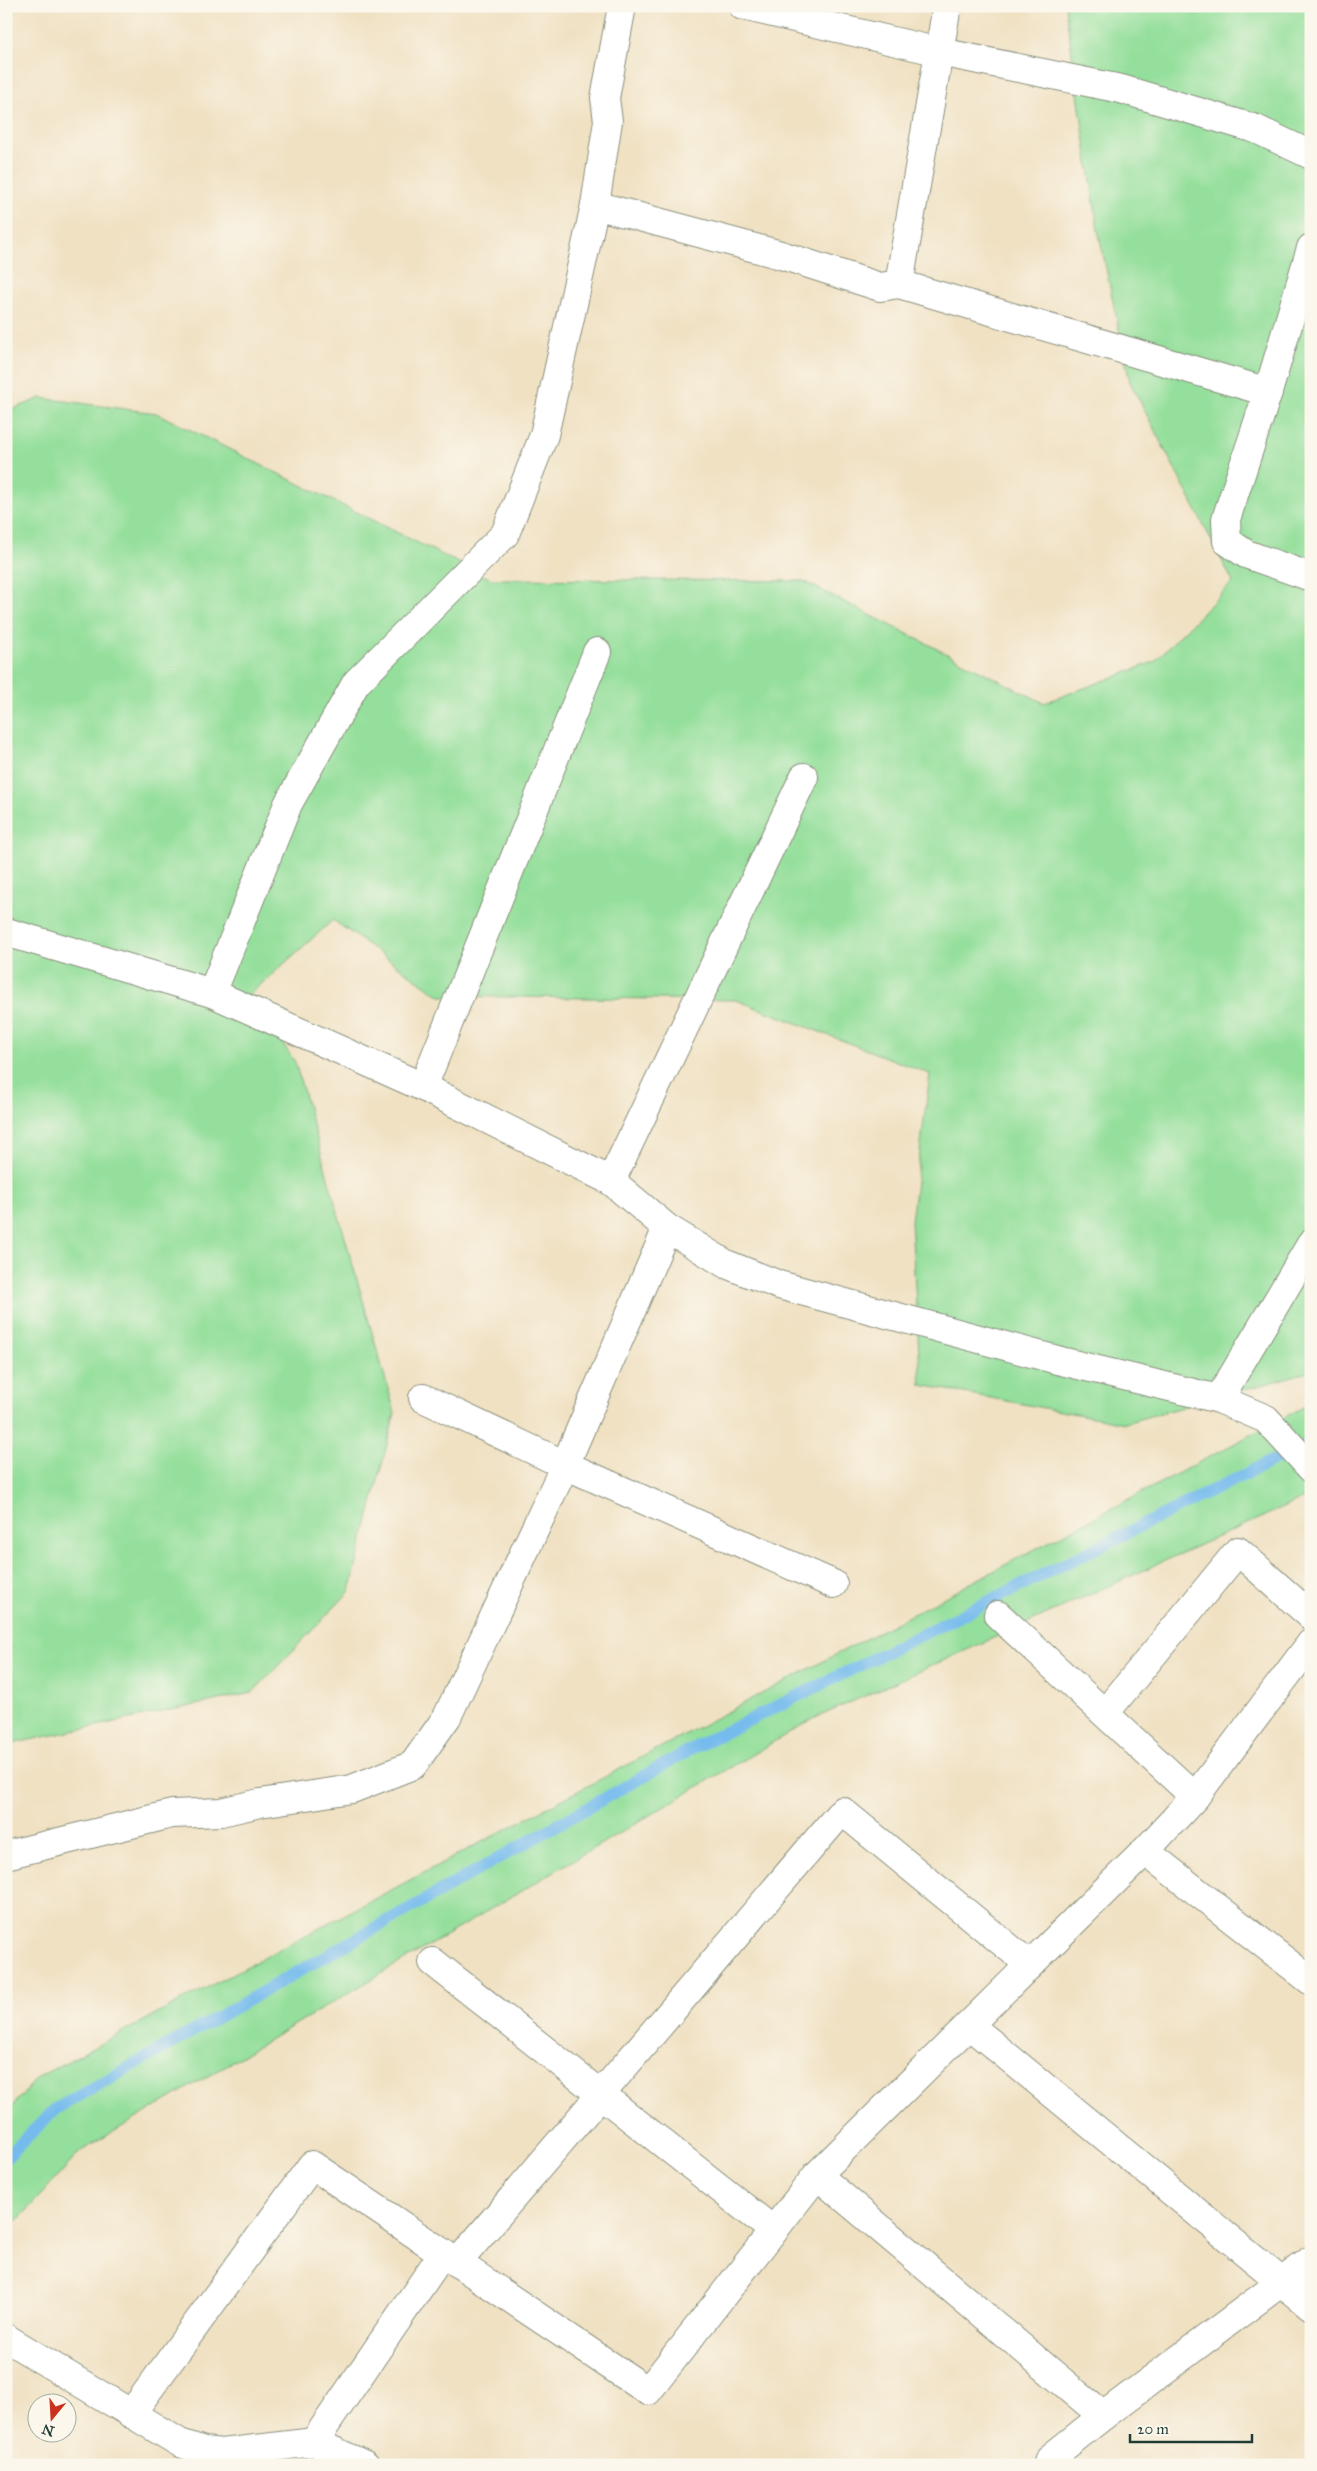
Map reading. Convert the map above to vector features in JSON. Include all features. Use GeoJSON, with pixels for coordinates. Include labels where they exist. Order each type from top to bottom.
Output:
{"type":"FeatureCollection","features":[{"type":"Feature","properties":{"kind":"street"},"geometry":{"type":"LineString","coordinates":[[212,993],[288,804],[356,683],[505,534],[544,435],[594,205],[608,120],[605,98],[622,6]]}},
{"type":"Feature","properties":{"kind":"street"},"geometry":{"type":"LineString","coordinates":[[743,6],[940,52],[1121,89],[1256,129],[1311,155]]}},
{"type":"Feature","properties":{"kind":"street"},"geometry":{"type":"LineString","coordinates":[[899,284],[947,6]]}},
{"type":"Feature","properties":{"kind":"street"},"geometry":{"type":"LineString","coordinates":[[594,205],[781,255],[880,287],[899,284],[1268,392]]}},
{"type":"Feature","properties":{"kind":"street"},"geometry":{"type":"LineString","coordinates":[[1311,248],[1268,392],[1226,519],[1228,541],[1246,554],[1311,577]]}},
{"type":"Feature","properties":{"kind":"street"},"geometry":{"type":"LineString","coordinates":[[422,1087],[597,652]]}},
{"type":"Feature","properties":{"kind":"street"},"geometry":{"type":"LineString","coordinates":[[611,1181],[804,777]]}},
{"type":"Feature","properties":{"kind":"street"},"geometry":{"type":"LineString","coordinates":[[6,932],[212,993],[422,1087],[611,1181],[668,1228],[726,1264],[779,1285],[1061,1361],[1219,1399],[1266,1419],[1311,1468]]}},
{"type":"Feature","properties":{"kind":"street"},"geometry":{"type":"LineString","coordinates":[[6,1855],[172,1814],[221,1812],[260,1803],[352,1789],[413,1765],[447,1717],[565,1465],[668,1228]]}},
{"type":"Feature","properties":{"kind":"street"},"geometry":{"type":"LineString","coordinates":[[1219,1399],[1311,1244]]}},
{"type":"Feature","properties":{"kind":"street"},"geometry":{"type":"LineString","coordinates":[[423,1398],[565,1465],[833,1584]]}},
{"type":"Feature","properties":{"kind":"street"},"geometry":{"type":"LineString","coordinates":[[1105,1713],[1238,1551],[1311,1616]]}},
{"type":"Feature","properties":{"kind":"street"},"geometry":{"type":"LineString","coordinates":[[998,1615],[1195,1797]]}},
{"type":"Feature","properties":{"kind":"street"},"geometry":{"type":"LineString","coordinates":[[131,2414],[312,2165],[648,2391],[817,2175],[1145,1851],[1195,1797],[1311,1643]]}},
{"type":"Feature","properties":{"kind":"street"},"geometry":{"type":"LineString","coordinates":[[314,2442],[450,2258],[601,2095],[842,1811],[1030,1964]]}},
{"type":"Feature","properties":{"kind":"street"},"geometry":{"type":"LineString","coordinates":[[1145,1851],[1311,1982]]}},
{"type":"Feature","properties":{"kind":"street"},"geometry":{"type":"LineString","coordinates":[[433,1962],[774,2231]]}},
{"type":"Feature","properties":{"kind":"street"},"geometry":{"type":"LineString","coordinates":[[970,2025],[1281,2284],[1311,2306]]}},
{"type":"Feature","properties":{"kind":"street"},"geometry":{"type":"LineString","coordinates":[[817,2175],[1103,2416]]}},
{"type":"Feature","properties":{"kind":"street"},"geometry":{"type":"LineString","coordinates":[[1047,2465],[1049,2460],[1103,2416],[1311,2260]]}},
{"type":"Feature","properties":{"kind":"street"},"geometry":{"type":"LineString","coordinates":[[6,2338],[180,2443],[204,2451],[222,2453],[314,2442],[365,2465]]}},
{"type":"Feature","properties":{"kind":"green space"},"geometry":{"type":"Polygon","coordinates":[[[1065,6],[1311,6],[1311,1371],[1125,1423],[921,1385],[911,1221],[930,1074],[736,1000],[440,996],[333,920],[249,995],[295,1062],[395,1413],[350,1591],[252,1693],[6,1745],[6,412],[41,398],[156,413],[491,579],[803,581],[1044,703],[1154,662],[1233,582],[1130,382],[1098,230],[1065,6]]]}},
{"type":"Feature","properties":{"kind":"green space"},"geometry":{"type":"Polygon","coordinates":[[[1311,1403],[1311,1495],[809,1721],[81,2151],[6,2233],[6,2113],[38,2077],[1311,1403]]]}},
{"type":"Feature","properties":{"kind":"waterway"},"geometry":{"type":"LineString","coordinates":[[6,2158],[54,2110],[697,1746],[1272,1461],[1311,1444]]}}]}
